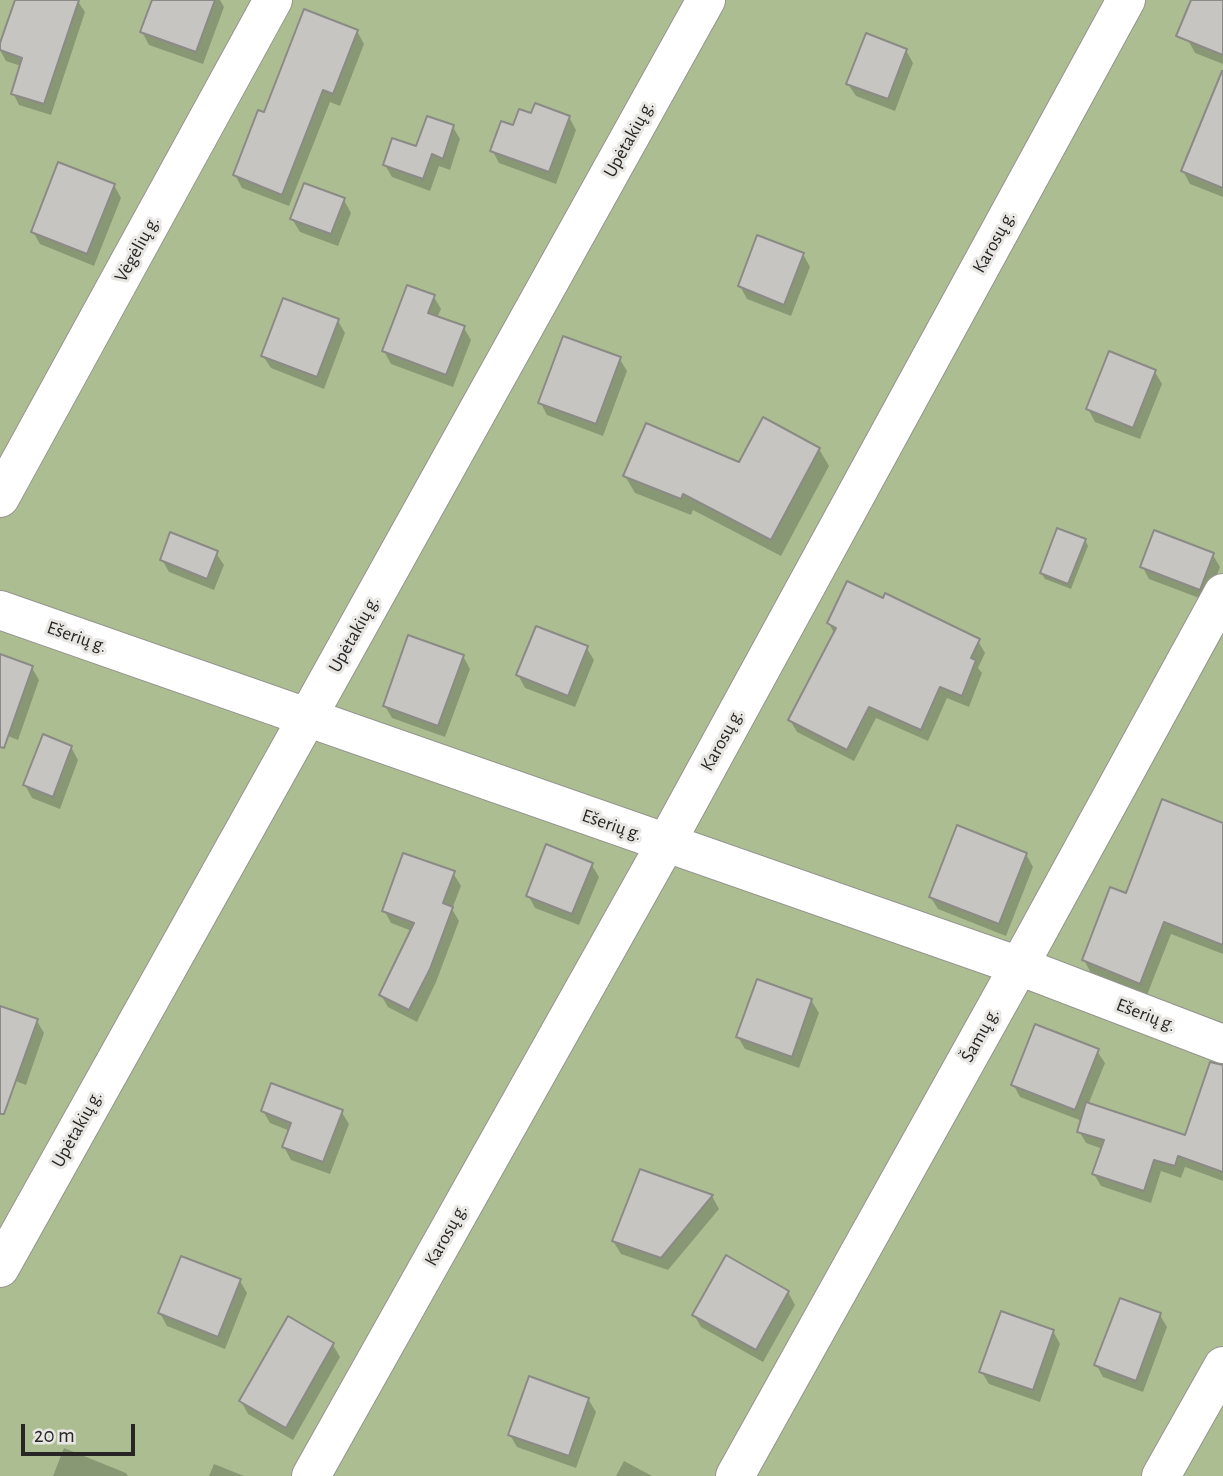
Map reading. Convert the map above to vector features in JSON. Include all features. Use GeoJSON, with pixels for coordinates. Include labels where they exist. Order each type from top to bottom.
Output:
{"type":"FeatureCollection","features":[{"type":"Feature","properties":{"kind":"street","name":"Vėgėlių g."},"geometry":{"type":"LineString","coordinates":[[0,498],[273,0]]}},
{"type":"Feature","properties":{"kind":"street","name":"Upėtakių g."},"geometry":{"type":"LineString","coordinates":[[0,1268],[706,0]]}},
{"type":"Feature","properties":{"kind":"street","name":"Karosų g."},"geometry":{"type":"LineString","coordinates":[[311,1476],[666,843],[1126,0]]}},
{"type":"Feature","properties":{"kind":"street","name":"Šamų g."},"geometry":{"type":"LineString","coordinates":[[735,1476],[1223,593]]}},
{"type":"Feature","properties":{"kind":"street","name":"Ešerių g."},"geometry":{"type":"LineString","coordinates":[[0,610],[1018,966],[1223,1044]]}},
{"type":"Feature","properties":{"kind":"street"},"geometry":{"type":"LineString","coordinates":[[1161,1476],[1223,1366]]}},
{"type":"Feature","properties":{"kind":"green space"},"geometry":{"type":"Polygon","coordinates":[[[0,0],[1223,0],[1223,1476],[0,1476],[0,0]]]}},
{"type":"Feature","properties":{"kind":"building"},"geometry":{"type":"Polygon","coordinates":[[[15,0],[79,0],[44,104],[11,94],[22,58],[0,50],[0,43],[15,0]]]}},
{"type":"Feature","properties":{"kind":"building"},"geometry":{"type":"Polygon","coordinates":[[[152,0],[215,0],[196,52],[140,32],[152,0]]]}},
{"type":"Feature","properties":{"kind":"building"},"geometry":{"type":"Polygon","coordinates":[[[1191,0],[1223,0],[1223,55],[1176,36],[1191,0]]]}},
{"type":"Feature","properties":{"kind":"building"},"geometry":{"type":"Polygon","coordinates":[[[304,9],[358,30],[333,94],[323,90],[282,195],[233,175],[258,110],[264,112],[304,9]]]}},
{"type":"Feature","properties":{"kind":"building"},"geometry":{"type":"Polygon","coordinates":[[[866,33],[907,49],[888,99],[846,84],[866,33]]]}},
{"type":"Feature","properties":{"kind":"building"},"geometry":{"type":"Polygon","coordinates":[[[1223,71],[1223,188],[1181,171],[1223,71]]]}},
{"type":"Feature","properties":{"kind":"building"},"geometry":{"type":"Polygon","coordinates":[[[535,103],[570,116],[549,172],[490,151],[501,121],[513,125],[519,109],[531,113],[535,103]]]}},
{"type":"Feature","properties":{"kind":"building"},"geometry":{"type":"Polygon","coordinates":[[[427,116],[454,125],[443,159],[432,154],[423,179],[383,165],[392,138],[416,146],[427,116]]]}},
{"type":"Feature","properties":{"kind":"building"},"geometry":{"type":"Polygon","coordinates":[[[58,162],[115,184],[87,254],[31,232],[58,162]]]}},
{"type":"Feature","properties":{"kind":"building"},"geometry":{"type":"Polygon","coordinates":[[[304,183],[345,198],[331,234],[290,219],[304,183]]]}},
{"type":"Feature","properties":{"kind":"building"},"geometry":{"type":"Polygon","coordinates":[[[757,235],[804,253],[784,305],[738,286],[757,235]]]}},
{"type":"Feature","properties":{"kind":"building"},"geometry":{"type":"Polygon","coordinates":[[[407,285],[435,295],[428,313],[465,326],[446,375],[382,351],[407,285]]]}},
{"type":"Feature","properties":{"kind":"building"},"geometry":{"type":"Polygon","coordinates":[[[283,298],[339,319],[317,377],[261,356],[283,298]]]}},
{"type":"Feature","properties":{"kind":"building"},"geometry":{"type":"Polygon","coordinates":[[[563,336],[621,357],[596,424],[538,403],[563,336]]]}},
{"type":"Feature","properties":{"kind":"building"},"geometry":{"type":"Polygon","coordinates":[[[1109,351],[1156,370],[1133,428],[1086,409],[1109,351]]]}},
{"type":"Feature","properties":{"kind":"building"},"geometry":{"type":"Polygon","coordinates":[[[763,417],[820,448],[771,540],[683,494],[681,499],[623,476],[646,423],[739,462],[763,417]]]}},
{"type":"Feature","properties":{"kind":"building"},"geometry":{"type":"Polygon","coordinates":[[[1057,528],[1086,539],[1068,584],[1040,573],[1057,528]]]}},
{"type":"Feature","properties":{"kind":"building"},"geometry":{"type":"Polygon","coordinates":[[[1154,530],[1214,553],[1200,590],[1140,567],[1154,530]]]}},
{"type":"Feature","properties":{"kind":"building"},"geometry":{"type":"Polygon","coordinates":[[[170,532],[218,551],[207,579],[160,560],[170,532]]]}},
{"type":"Feature","properties":{"kind":"building"},"geometry":{"type":"Polygon","coordinates":[[[847,581],[883,598],[885,593],[980,639],[971,658],[976,660],[962,696],[940,687],[921,730],[869,707],[847,750],[788,720],[836,628],[827,623],[847,581]]]}},
{"type":"Feature","properties":{"kind":"building"},"geometry":{"type":"Polygon","coordinates":[[[536,626],[588,646],[568,696],[516,675],[536,626]]]}},
{"type":"Feature","properties":{"kind":"building"},"geometry":{"type":"Polygon","coordinates":[[[408,635],[464,655],[438,726],[383,706],[408,635]]]}},
{"type":"Feature","properties":{"kind":"building"},"geometry":{"type":"Polygon","coordinates":[[[0,654],[33,666],[4,748],[0,747],[0,654]]]}},
{"type":"Feature","properties":{"kind":"building"},"geometry":{"type":"Polygon","coordinates":[[[43,734],[72,746],[53,797],[23,785],[43,734]]]}},
{"type":"Feature","properties":{"kind":"building"},"geometry":{"type":"Polygon","coordinates":[[[1162,799],[1223,823],[1223,945],[1164,922],[1140,984],[1082,960],[1110,887],[1126,893],[1162,799]]]}},
{"type":"Feature","properties":{"kind":"building"},"geometry":{"type":"Polygon","coordinates":[[[957,825],[1027,853],[999,924],[929,897],[957,825]]]}},
{"type":"Feature","properties":{"kind":"building"},"geometry":{"type":"Polygon","coordinates":[[[546,844],[593,863],[572,914],[526,896],[546,844]]]}},
{"type":"Feature","properties":{"kind":"building"},"geometry":{"type":"Polygon","coordinates":[[[403,853],[455,871],[443,903],[453,907],[430,969],[409,1010],[379,995],[414,923],[382,911],[403,853]]]}},
{"type":"Feature","properties":{"kind":"building"},"geometry":{"type":"Polygon","coordinates":[[[757,979],[812,999],[792,1057],[736,1037],[757,979]]]}},
{"type":"Feature","properties":{"kind":"building"},"geometry":{"type":"Polygon","coordinates":[[[0,1006],[38,1019],[4,1114],[0,1114],[0,1006]]]}},
{"type":"Feature","properties":{"kind":"building"},"geometry":{"type":"Polygon","coordinates":[[[1035,1024],[1099,1049],[1075,1110],[1011,1085],[1035,1024]]]}},
{"type":"Feature","properties":{"kind":"building"},"geometry":{"type":"Polygon","coordinates":[[[1210,1062],[1223,1065],[1223,1172],[1178,1156],[1175,1166],[1154,1160],[1144,1191],[1092,1174],[1104,1140],[1077,1132],[1086,1102],[1185,1135],[1210,1062]]]}},
{"type":"Feature","properties":{"kind":"building"},"geometry":{"type":"Polygon","coordinates":[[[271,1083],[343,1110],[323,1162],[282,1147],[291,1123],[261,1111],[271,1083]]]}},
{"type":"Feature","properties":{"kind":"building"},"geometry":{"type":"Polygon","coordinates":[[[640,1169],[713,1195],[661,1258],[612,1241],[640,1169]]]}},
{"type":"Feature","properties":{"kind":"building"},"geometry":{"type":"Polygon","coordinates":[[[726,1255],[789,1291],[756,1350],[692,1315],[726,1255]]]}},
{"type":"Feature","properties":{"kind":"building"},"geometry":{"type":"Polygon","coordinates":[[[181,1256],[241,1279],[218,1337],[158,1313],[181,1256]]]}},
{"type":"Feature","properties":{"kind":"building"},"geometry":{"type":"Polygon","coordinates":[[[1120,1298],[1161,1313],[1136,1381],[1094,1365],[1120,1298]]]}},
{"type":"Feature","properties":{"kind":"building"},"geometry":{"type":"Polygon","coordinates":[[[1001,1311],[1054,1330],[1033,1390],[979,1372],[1001,1311]]]}},
{"type":"Feature","properties":{"kind":"building"},"geometry":{"type":"Polygon","coordinates":[[[288,1316],[334,1343],[286,1428],[239,1401],[288,1316]]]}},
{"type":"Feature","properties":{"kind":"building"},"geometry":{"type":"Polygon","coordinates":[[[529,1376],[589,1398],[569,1456],[508,1435],[529,1376]]]}}]}
